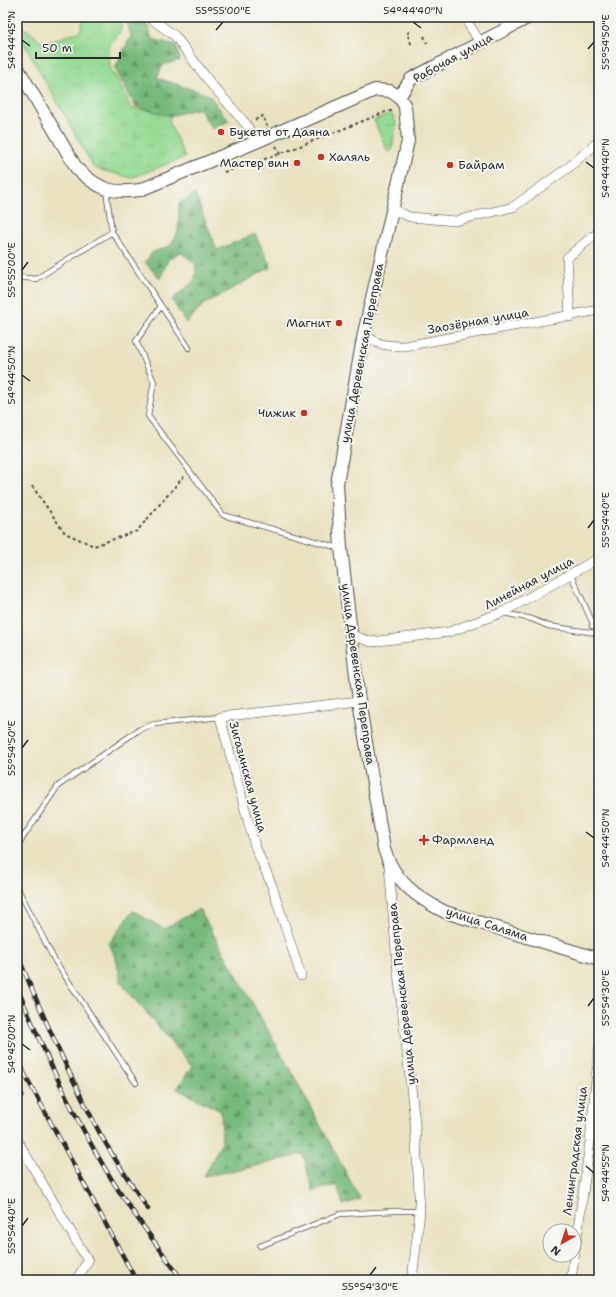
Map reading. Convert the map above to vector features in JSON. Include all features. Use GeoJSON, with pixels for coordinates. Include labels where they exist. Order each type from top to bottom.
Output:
{"type":"FeatureCollection","features":[{"type":"Feature","properties":{"kind":"street"},"geometry":{"type":"LineString","coordinates":[[149,17],[175,36],[211,84],[246,124],[256,142]]}},
{"type":"Feature","properties":{"kind":"street"},"geometry":{"type":"LineString","coordinates":[[468,17],[469,25],[480,42]]}},
{"type":"Feature","properties":{"kind":"street","name":"Рабочая улица"},"geometry":{"type":"LineString","coordinates":[[399,97],[411,79],[529,17]]}},
{"type":"Feature","properties":{"kind":"street"},"geometry":{"type":"LineString","coordinates":[[17,67],[77,169],[91,182],[106,190],[124,192],[140,190],[256,142],[375,90],[390,91],[399,97]]}},
{"type":"Feature","properties":{"kind":"street","name":"улица Деревенская Переправа"},"geometry":{"type":"LineString","coordinates":[[399,97],[405,106],[408,141],[364,333],[337,484],[341,548],[359,701],[384,849],[389,865],[397,963],[415,1123],[420,1211],[412,1280]]}},
{"type":"Feature","properties":{"kind":"street"},"geometry":{"type":"LineString","coordinates":[[392,209],[410,217],[455,221],[513,207],[570,167],[599,141]]}},
{"type":"Feature","properties":{"kind":"street"},"geometry":{"type":"LineString","coordinates":[[570,317],[567,258],[593,236],[599,234]]}},
{"type":"Feature","properties":{"kind":"street","name":"Заозёрная улица"},"geometry":{"type":"LineString","coordinates":[[364,333],[374,342],[389,346],[405,346],[570,317],[599,310]]}},
{"type":"Feature","properties":{"kind":"street","name":"Линейная улица"},"geometry":{"type":"LineString","coordinates":[[352,635],[371,642],[449,632],[503,612],[599,558]]}},
{"type":"Feature","properties":{"kind":"street","name":"Зигазинская улица"},"geometry":{"type":"LineString","coordinates":[[301,976],[272,886],[255,846],[220,717],[359,701]]}},
{"type":"Feature","properties":{"kind":"street","name":"улица Саляма"},"geometry":{"type":"LineString","coordinates":[[389,865],[407,888],[428,903],[445,912],[599,959]]}},
{"type":"Feature","properties":{"kind":"street","name":"Ленинградская улица"},"geometry":{"type":"LineString","coordinates":[[571,1280],[595,1144],[599,1049]]}},
{"type":"Feature","properties":{"kind":"street"},"geometry":{"type":"LineString","coordinates":[[17,1140],[88,1261],[78,1277],[74,1280]]}},
{"type":"Feature","properties":{"kind":"lane"},"geometry":{"type":"LineString","coordinates":[[106,190],[112,232],[189,348]]}},
{"type":"Feature","properties":{"kind":"lane"},"geometry":{"type":"LineString","coordinates":[[17,277],[36,279],[112,232]]}},
{"type":"Feature","properties":{"kind":"lane"},"geometry":{"type":"LineString","coordinates":[[161,306],[136,341],[154,382],[148,416],[223,515],[341,548]]}},
{"type":"Feature","properties":{"kind":"lane"},"geometry":{"type":"LineString","coordinates":[[571,575],[592,626],[599,637]]}},
{"type":"Feature","properties":{"kind":"lane"},"geometry":{"type":"LineString","coordinates":[[503,612],[532,619],[548,626],[596,633]]}},
{"type":"Feature","properties":{"kind":"lane"},"geometry":{"type":"LineString","coordinates":[[592,626],[599,621]]}},
{"type":"Feature","properties":{"kind":"lane"},"geometry":{"type":"LineString","coordinates":[[17,846],[58,786],[140,729],[155,724],[220,717]]}},
{"type":"Feature","properties":{"kind":"lane"},"geometry":{"type":"LineString","coordinates":[[17,888],[55,961],[136,1083]]}},
{"type":"Feature","properties":{"kind":"lane"},"geometry":{"type":"LineString","coordinates":[[260,1246],[340,1214],[395,1210],[420,1211]]}},
{"type":"Feature","properties":{"kind":"path"},"geometry":{"type":"LineString","coordinates":[[410,32],[407,33],[412,46]]}},
{"type":"Feature","properties":{"kind":"path"},"geometry":{"type":"LineString","coordinates":[[424,36],[427,43]]}},
{"type":"Feature","properties":{"kind":"path"},"geometry":{"type":"LineString","coordinates":[[224,172],[280,154],[388,111],[396,111]]}},
{"type":"Feature","properties":{"kind":"path"},"geometry":{"type":"LineString","coordinates":[[263,116],[267,126]]}},
{"type":"Feature","properties":{"kind":"path"},"geometry":{"type":"LineString","coordinates":[[276,146],[280,154]]}},
{"type":"Feature","properties":{"kind":"path"},"geometry":{"type":"LineString","coordinates":[[32,486],[66,533],[94,546],[136,531],[189,470]]}},
{"type":"Feature","properties":{"kind":"green space"},"geometry":{"type":"Polygon","coordinates":[[[84,17],[120,17],[123,21],[119,33],[109,47],[110,67],[131,108],[154,111],[170,116],[169,122],[185,157],[131,178],[94,168],[17,31],[17,29],[27,29],[43,44],[80,31],[84,17]]]}},
{"type":"Feature","properties":{"kind":"green space"},"geometry":{"type":"Polygon","coordinates":[[[126,17],[141,19],[147,25],[152,39],[176,45],[180,60],[163,65],[157,78],[209,95],[229,121],[212,129],[199,108],[170,116],[135,106],[115,68],[131,36],[126,17]]]}},
{"type":"Feature","properties":{"kind":"green space"},"geometry":{"type":"Polygon","coordinates":[[[391,113],[396,122],[392,150],[388,153],[374,120],[391,113]]]}},
{"type":"Feature","properties":{"kind":"green space"},"geometry":{"type":"Polygon","coordinates":[[[195,194],[217,250],[255,234],[271,267],[203,305],[186,323],[172,300],[195,280],[196,264],[180,252],[168,260],[160,279],[145,262],[153,252],[170,246],[178,232],[179,203],[195,194]]]}},
{"type":"Feature","properties":{"kind":"green space"},"geometry":{"type":"Polygon","coordinates":[[[199,909],[290,1069],[360,1199],[343,1205],[337,1185],[313,1191],[303,1154],[244,1169],[204,1176],[222,1142],[221,1111],[177,1089],[192,1066],[121,983],[117,962],[109,943],[133,911],[164,929],[199,909]]]}},
{"type":"Feature","properties":{"kind":"railway"},"geometry":{"type":"LineString","coordinates":[[17,954],[55,1041],[96,1126],[114,1158],[148,1209]]}},
{"type":"Feature","properties":{"kind":"railway"},"geometry":{"type":"LineString","coordinates":[[17,987],[50,1064],[88,1140],[125,1200],[182,1280]]}},
{"type":"Feature","properties":{"kind":"railway"},"geometry":{"type":"LineString","coordinates":[[17,1054],[24,1073],[136,1280]]}},
{"type":"Feature","properties":{"kind":"railway"},"geometry":{"type":"LineString","coordinates":[[17,1084],[22,1095]]}},
{"type":"Feature","properties":{"kind":"place","name":"Букеты от Даяна"},"geometry":{"type":"Point","coordinates":[221,132]}},
{"type":"Feature","properties":{"kind":"place","name":"Халяль"},"geometry":{"type":"Point","coordinates":[321,157]}},
{"type":"Feature","properties":{"kind":"place","name":"Мастер вин"},"geometry":{"type":"Point","coordinates":[297,163]}},
{"type":"Feature","properties":{"kind":"place","name":"Байрам"},"geometry":{"type":"Point","coordinates":[450,165]}},
{"type":"Feature","properties":{"kind":"place","name":"Магнит"},"geometry":{"type":"Point","coordinates":[339,323]}},
{"type":"Feature","properties":{"kind":"place","name":"Чижик"},"geometry":{"type":"Point","coordinates":[304,413]}},
{"type":"Feature","properties":{"kind":"place","name":"Фармленд"},"geometry":{"type":"Point","coordinates":[424,840]}}]}
